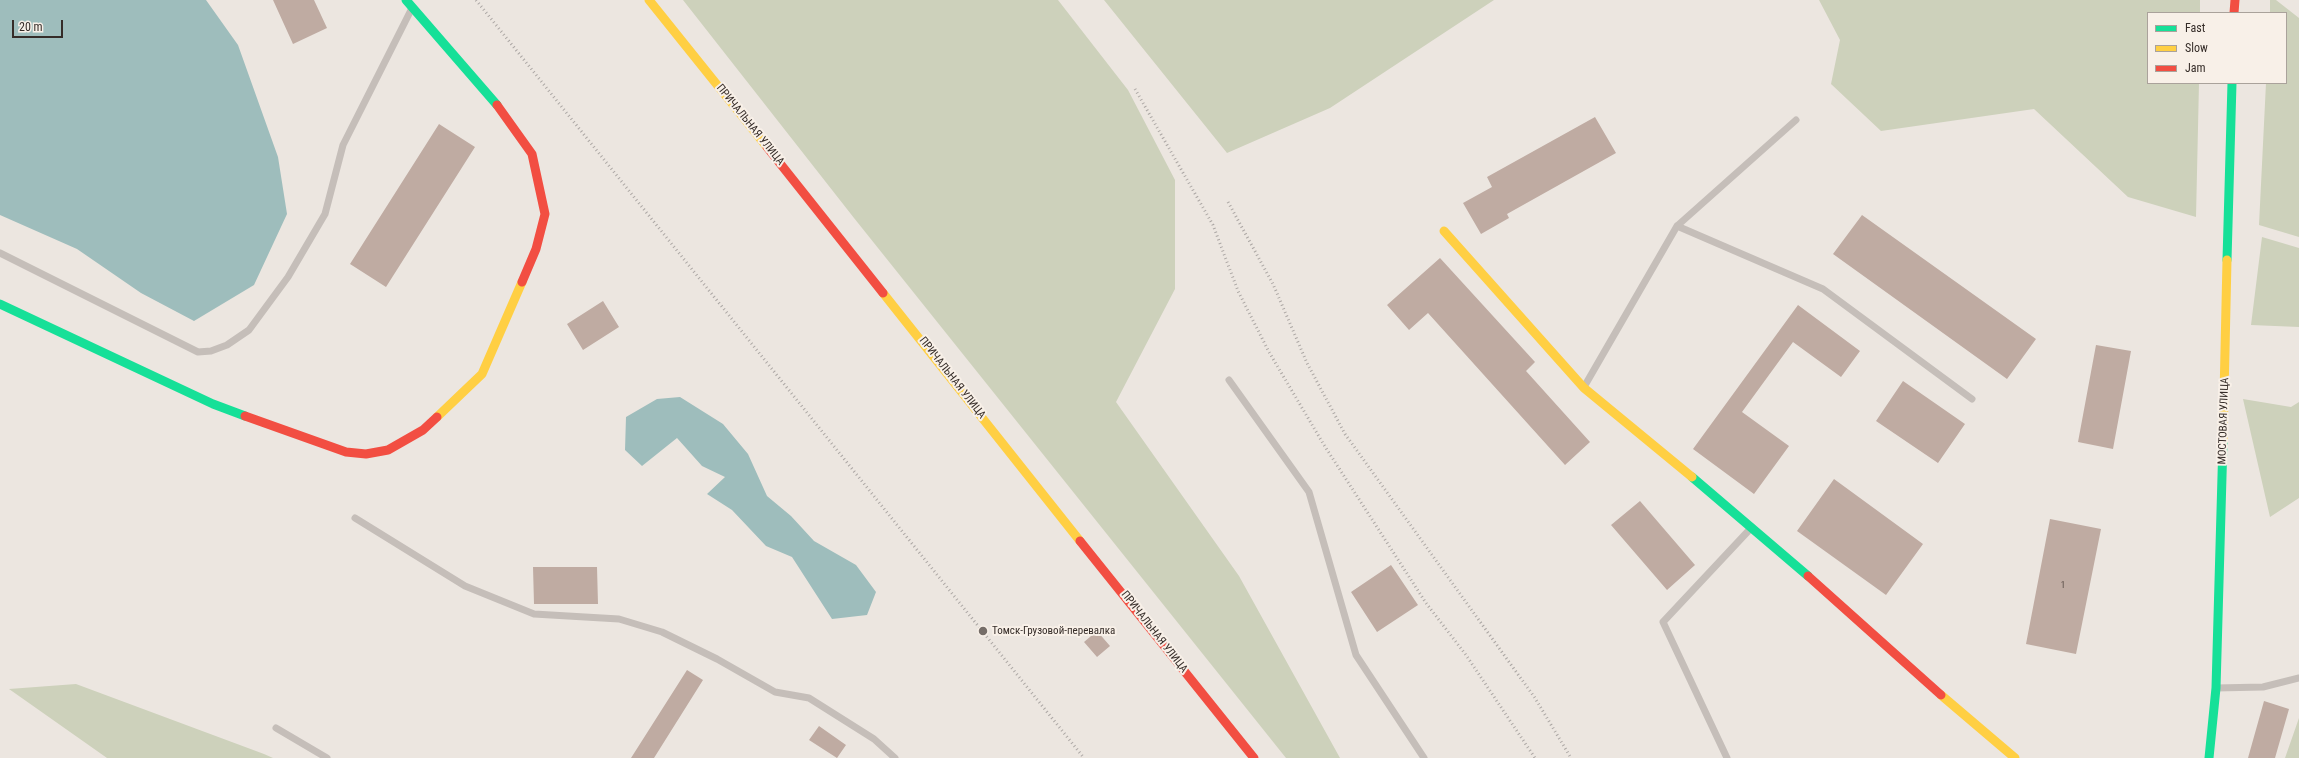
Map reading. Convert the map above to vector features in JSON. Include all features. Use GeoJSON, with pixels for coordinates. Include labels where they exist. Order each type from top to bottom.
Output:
{"type":"FeatureCollection","features":[{"type":"Feature","properties":{"kind":"street"},"geometry":{"type":"LineString","coordinates":[[0,304],[213,404],[346,452],[366,454],[388,450],[423,430],[482,374],[536,249],[545,214],[532,154],[505,114],[406,0]]}},
{"type":"Feature","properties":{"kind":"street","name":"ПРИЧАЛЬНАЯ УЛИЦА"},"geometry":{"type":"LineString","coordinates":[[649,0],[1254,758]]}},
{"type":"Feature","properties":{"kind":"street"},"geometry":{"type":"LineString","coordinates":[[2234,12],[2235,0]]}},
{"type":"Feature","properties":{"kind":"street","name":"МОСТОВАЯ УЛИЦА"},"geometry":{"type":"LineString","coordinates":[[2209,758],[2216,688],[2232,84]]}},
{"type":"Feature","properties":{"kind":"street"},"geometry":{"type":"LineString","coordinates":[[1444,231],[1584,388],[1752,526],[1947,700],[2015,758]]}},
{"type":"Feature","properties":{"kind":"lane"},"geometry":{"type":"LineString","coordinates":[[0,253],[198,352],[210,351],[227,345],[249,330],[271,301],[288,277],[325,214],[342,145],[412,8]]}},
{"type":"Feature","properties":{"kind":"lane"},"geometry":{"type":"LineString","coordinates":[[1584,388],[1677,226],[1796,120]]}},
{"type":"Feature","properties":{"kind":"lane"},"geometry":{"type":"LineString","coordinates":[[1677,226],[1823,289],[1972,399]]}},
{"type":"Feature","properties":{"kind":"lane"},"geometry":{"type":"LineString","coordinates":[[1229,380],[1308,492],[1356,656],[1424,758]]}},
{"type":"Feature","properties":{"kind":"lane"},"geometry":{"type":"LineString","coordinates":[[355,518],[465,586],[534,614],[619,620],[662,632],[717,659],[775,692],[810,698],[874,739],[895,758]]}},
{"type":"Feature","properties":{"kind":"lane"},"geometry":{"type":"LineString","coordinates":[[1727,758],[1663,622],[1752,526]]}},
{"type":"Feature","properties":{"kind":"lane"},"geometry":{"type":"LineString","coordinates":[[2216,688],[2263,687],[2299,678]]}},
{"type":"Feature","properties":{"kind":"lane"},"geometry":{"type":"LineString","coordinates":[[276,728],[327,758]]}},
{"type":"Feature","properties":{"kind":"green space"},"geometry":{"type":"Polygon","coordinates":[[[683,0],[1058,0],[1128,90],[1175,180],[1175,289],[1116,402],[1239,576],[1340,758],[1286,758],[854,218],[683,0]]]}},
{"type":"Feature","properties":{"kind":"green space"},"geometry":{"type":"Polygon","coordinates":[[[1104,0],[1494,0],[1330,108],[1227,153],[1104,0]]]}},
{"type":"Feature","properties":{"kind":"green space"},"geometry":{"type":"Polygon","coordinates":[[[1819,0],[2200,0],[2200,12],[2147,12],[2147,84],[2199,84],[2196,217],[2128,197],[2034,109],[1881,131],[1831,84],[1840,40],[1819,0]]]}},
{"type":"Feature","properties":{"kind":"green space"},"geometry":{"type":"Polygon","coordinates":[[[2270,0],[2276,0],[2299,18],[2299,237],[2259,225],[2266,84],[2287,84],[2287,12],[2270,12],[2270,0]]]}},
{"type":"Feature","properties":{"kind":"green space"},"geometry":{"type":"Polygon","coordinates":[[[2262,237],[2299,248],[2299,327],[2251,325],[2262,237]]]}},
{"type":"Feature","properties":{"kind":"green space"},"geometry":{"type":"Polygon","coordinates":[[[2243,399],[2291,407],[2299,402],[2299,498],[2270,517],[2243,399]]]}},
{"type":"Feature","properties":{"kind":"green space"},"geometry":{"type":"Polygon","coordinates":[[[76,684],[273,758],[107,758],[9,689],[76,684]]]}},
{"type":"Feature","properties":{"kind":"green space"},"geometry":{"type":"Polygon","coordinates":[[[2299,718],[2299,758],[2285,758],[2299,718]]]}},
{"type":"Feature","properties":{"kind":"water"},"geometry":{"type":"Polygon","coordinates":[[[0,0],[206,0],[238,45],[278,157],[287,214],[254,285],[194,321],[141,293],[77,249],[0,215],[0,0]]]}},
{"type":"Feature","properties":{"kind":"water"},"geometry":{"type":"Polygon","coordinates":[[[680,397],[723,424],[748,454],[767,496],[791,516],[814,541],[856,565],[876,592],[867,615],[832,619],[792,557],[766,546],[732,510],[707,494],[725,477],[702,466],[677,438],[642,466],[625,450],[626,417],[657,399],[680,397]]]}},
{"type":"Feature","properties":{"kind":"building"},"geometry":{"type":"Polygon","coordinates":[[[273,0],[314,0],[327,28],[293,44],[273,0]]]}},
{"type":"Feature","properties":{"kind":"building"},"geometry":{"type":"Polygon","coordinates":[[[1595,117],[1616,153],[1507,214],[1509,218],[1481,234],[1463,203],[1492,187],[1487,177],[1595,117]]]}},
{"type":"Feature","properties":{"kind":"building"},"geometry":{"type":"Polygon","coordinates":[[[439,124],[475,147],[386,287],[350,264],[439,124]]]}},
{"type":"Feature","properties":{"kind":"building"},"geometry":{"type":"Polygon","coordinates":[[[1862,215],[2036,339],[2007,379],[1833,254],[1862,215]]]}},
{"type":"Feature","properties":{"kind":"building"},"geometry":{"type":"Polygon","coordinates":[[[1440,258],[1535,362],[1526,371],[1590,442],[1565,465],[1428,313],[1409,330],[1387,305],[1440,258]]]}},
{"type":"Feature","properties":{"kind":"building"},"geometry":{"type":"Polygon","coordinates":[[[603,301],[619,327],[583,350],[567,324],[603,301]]]}},
{"type":"Feature","properties":{"kind":"building"},"geometry":{"type":"Polygon","coordinates":[[[1798,305],[1860,351],[1841,377],[1793,342],[1742,412],[1789,446],[1754,494],[1693,449],[1798,305]]]}},
{"type":"Feature","properties":{"kind":"building"},"geometry":{"type":"Polygon","coordinates":[[[2096,345],[2131,351],[2113,449],[2078,442],[2096,345]]]}},
{"type":"Feature","properties":{"kind":"building"},"geometry":{"type":"Polygon","coordinates":[[[1903,381],[1965,424],[1938,463],[1876,421],[1903,381]]]}},
{"type":"Feature","properties":{"kind":"building"},"geometry":{"type":"Polygon","coordinates":[[[1834,479],[1923,544],[1886,595],[1797,531],[1834,479]]]}},
{"type":"Feature","properties":{"kind":"building"},"geometry":{"type":"Polygon","coordinates":[[[1640,501],[1695,565],[1667,590],[1611,525],[1640,501]]]}},
{"type":"Feature","properties":{"kind":"building"},"geometry":{"type":"Polygon","coordinates":[[[2050,519],[2101,529],[2076,654],[2026,644],[2050,519]]]}},
{"type":"Feature","properties":{"kind":"building"},"geometry":{"type":"Polygon","coordinates":[[[1391,565],[1418,605],[1377,632],[1351,592],[1391,565]]]}},
{"type":"Feature","properties":{"kind":"building"},"geometry":{"type":"Polygon","coordinates":[[[533,567],[597,567],[598,604],[534,604],[533,567]]]}},
{"type":"Feature","properties":{"kind":"building"},"geometry":{"type":"Polygon","coordinates":[[[1097,631],[1110,646],[1097,657],[1084,642],[1097,631]]]}},
{"type":"Feature","properties":{"kind":"building"},"geometry":{"type":"Polygon","coordinates":[[[687,670],[703,680],[654,758],[631,758],[687,670]]]}},
{"type":"Feature","properties":{"kind":"building"},"geometry":{"type":"Polygon","coordinates":[[[2264,701],[2289,709],[2275,758],[2248,758],[2264,701]]]}},
{"type":"Feature","properties":{"kind":"building"},"geometry":{"type":"Polygon","coordinates":[[[819,726],[846,745],[837,758],[809,740],[819,726]]]}},
{"type":"Feature","properties":{"kind":"railway"},"geometry":{"type":"LineString","coordinates":[[476,0],[1084,758]]}},
{"type":"Feature","properties":{"kind":"railway"},"geometry":{"type":"LineString","coordinates":[[1135,89],[1213,225],[1238,291],[1269,352],[1324,445],[1426,603],[1466,655],[1535,758]]}},
{"type":"Feature","properties":{"kind":"railway"},"geometry":{"type":"LineString","coordinates":[[1228,202],[1273,284],[1307,363],[1345,434],[1535,698],[1571,758]]}},
{"type":"Feature","properties":{"kind":"traffic: fast"},"geometry":{"type":"LineString","coordinates":[[406,0],[497,105]]}},
{"type":"Feature","properties":{"kind":"traffic: fast"},"geometry":{"type":"LineString","coordinates":[[2227,260],[2232,84]]}},
{"type":"Feature","properties":{"kind":"traffic: fast"},"geometry":{"type":"LineString","coordinates":[[0,304],[213,404],[245,416]]}},
{"type":"Feature","properties":{"kind":"traffic: fast"},"geometry":{"type":"LineString","coordinates":[[2209,758],[2216,688],[2223,441]]}},
{"type":"Feature","properties":{"kind":"traffic: fast"},"geometry":{"type":"LineString","coordinates":[[1692,477],[1808,576]]}},
{"type":"Feature","properties":{"kind":"traffic: slow"},"geometry":{"type":"LineString","coordinates":[[649,0],[767,147]]}},
{"type":"Feature","properties":{"kind":"traffic: slow"},"geometry":{"type":"LineString","coordinates":[[1444,231],[1584,388],[1692,477]]}},
{"type":"Feature","properties":{"kind":"traffic: slow"},"geometry":{"type":"LineString","coordinates":[[2223,441],[2227,260]]}},
{"type":"Feature","properties":{"kind":"traffic: slow"},"geometry":{"type":"LineString","coordinates":[[437,417],[482,374],[522,282]]}},
{"type":"Feature","properties":{"kind":"traffic: slow"},"geometry":{"type":"LineString","coordinates":[[883,293],[1080,541]]}},
{"type":"Feature","properties":{"kind":"traffic: slow"},"geometry":{"type":"LineString","coordinates":[[1941,695],[2015,758]]}},
{"type":"Feature","properties":{"kind":"traffic: jam"},"geometry":{"type":"LineString","coordinates":[[2234,12],[2235,0]]}},
{"type":"Feature","properties":{"kind":"traffic: jam"},"geometry":{"type":"LineString","coordinates":[[497,105],[532,154],[545,214],[536,249],[522,282]]}},
{"type":"Feature","properties":{"kind":"traffic: jam"},"geometry":{"type":"LineString","coordinates":[[767,147],[883,293]]}},
{"type":"Feature","properties":{"kind":"traffic: jam"},"geometry":{"type":"LineString","coordinates":[[245,416],[346,452],[366,454],[388,450],[423,430],[437,417]]}},
{"type":"Feature","properties":{"kind":"traffic: jam"},"geometry":{"type":"LineString","coordinates":[[1080,541],[1254,758]]}},
{"type":"Feature","properties":{"kind":"traffic: jam"},"geometry":{"type":"LineString","coordinates":[[1808,576],[1941,695]]}},
{"type":"Feature","properties":{"kind":"place","name":"Томск-Грузовой-перевалка"},"geometry":{"type":"Point","coordinates":[983,631]}}]}
